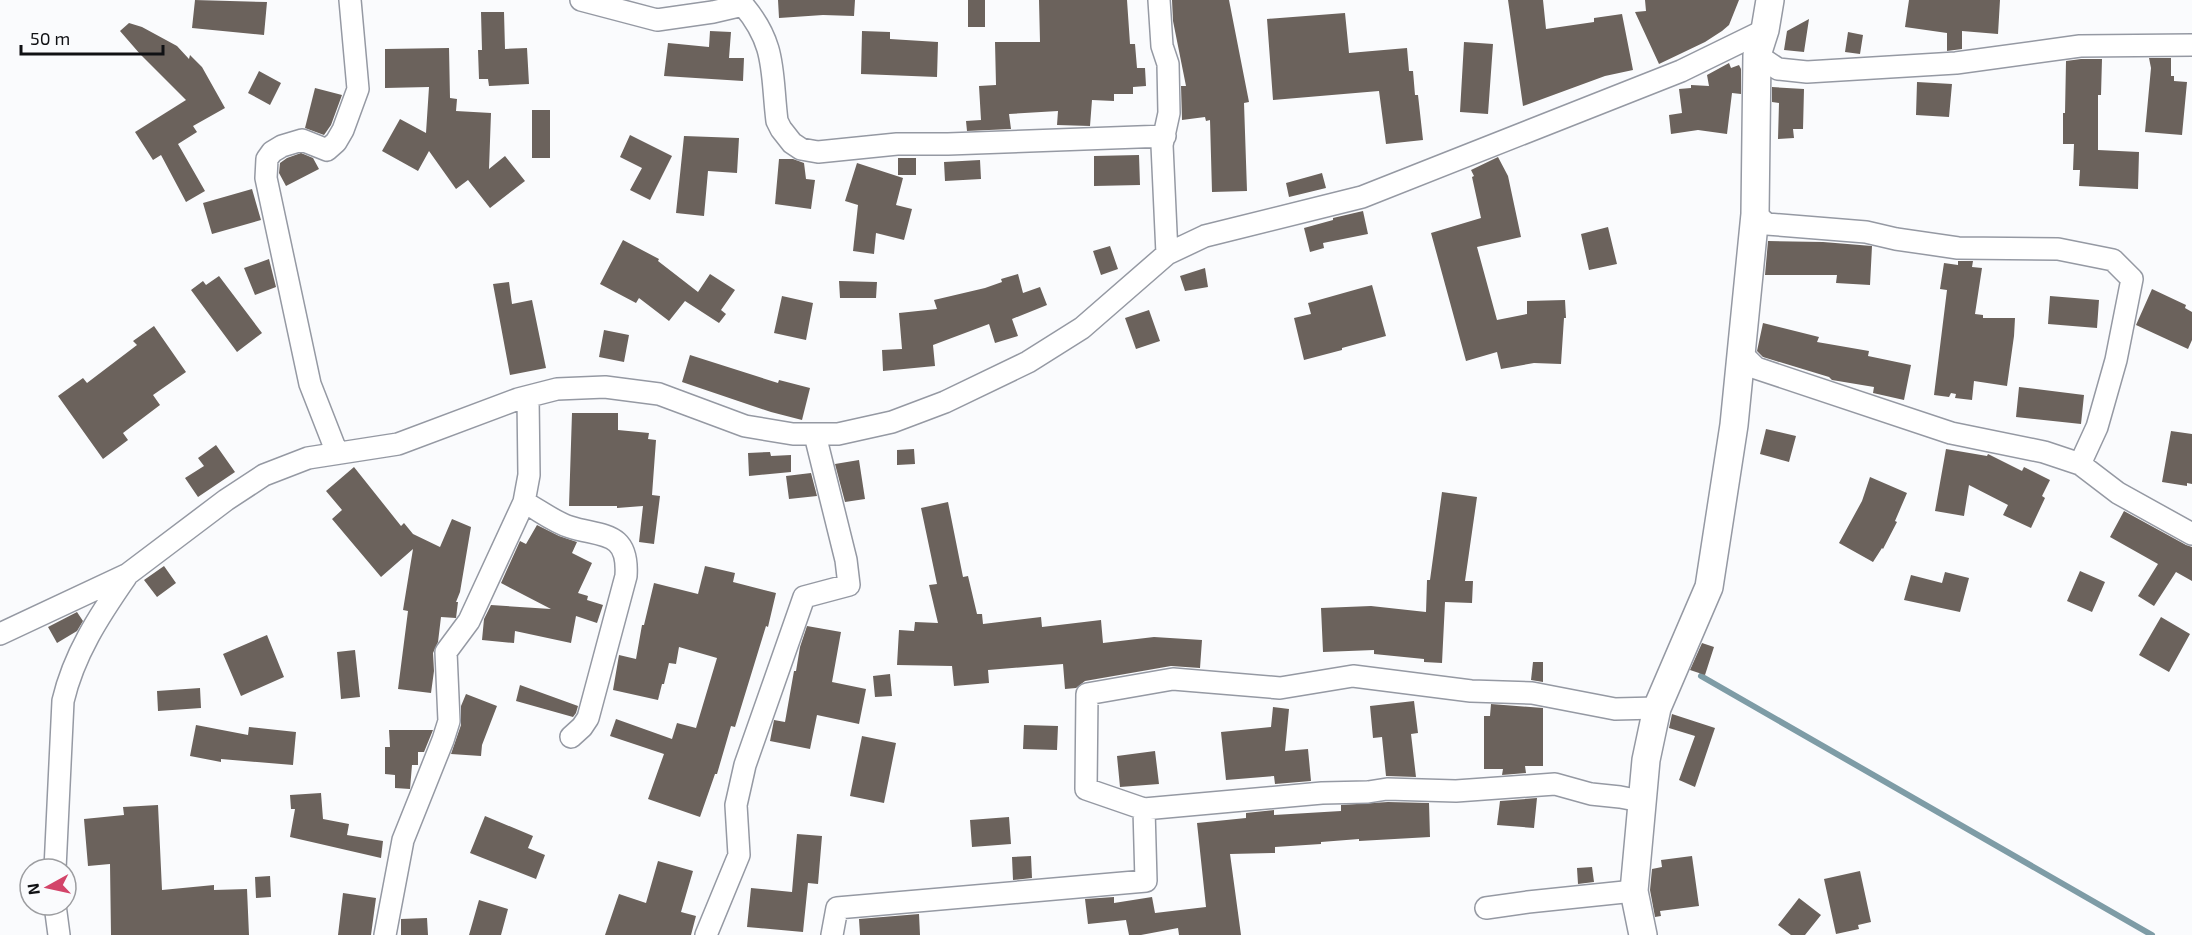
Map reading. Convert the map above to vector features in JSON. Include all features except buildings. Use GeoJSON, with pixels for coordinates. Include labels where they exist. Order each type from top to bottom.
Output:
{"type":"FeatureCollection","features":[{"type":"Feature","properties":{"kind":"street"},"geometry":{"type":"LineString","coordinates":[[337,453],[310,384],[266,178],[267,159],[272,152],[282,146],[302,140],[327,150],[336,142],[343,130],[358,89],[350,0]]}},
{"type":"Feature","properties":{"kind":"street"},"geometry":{"type":"LineString","coordinates":[[581,0],[657,20],[713,12],[744,2],[763,30],[770,48],[777,121],[792,143],[801,149],[818,152],[897,144],[1165,136]]}},
{"type":"Feature","properties":{"kind":"street"},"geometry":{"type":"LineString","coordinates":[[1159,0],[1162,46],[1168,64],[1169,113],[1162,145],[1167,254]]}},
{"type":"Feature","properties":{"kind":"street"},"geometry":{"type":"LineString","coordinates":[[1643,935],[1634,891],[1646,760],[1657,708],[1709,586],[1734,425],[1755,214],[1761,42],[1770,0]]}},
{"type":"Feature","properties":{"kind":"street"},"geometry":{"type":"LineString","coordinates":[[1761,42],[1778,69],[1816,72],[1956,63],[2080,46],[2192,45]]}},
{"type":"Feature","properties":{"kind":"street"},"geometry":{"type":"LineString","coordinates":[[2,631],[128,574],[226,500],[264,475],[308,458],[398,444],[528,397],[557,389],[605,387],[659,394],[745,426],[794,434],[838,434],[892,422],[945,402],[1028,362],[1082,328],[1167,254],[1204,236],[1362,197],[1681,71],[1761,42]]}},
{"type":"Feature","properties":{"kind":"street"},"geometry":{"type":"LineString","coordinates":[[1755,214],[1767,224],[1866,232],[1958,248],[2058,249],[2114,260],[2133,279],[2116,360],[2097,427],[2080,464]]}},
{"type":"Feature","properties":{"kind":"street"},"geometry":{"type":"LineString","coordinates":[[1741,354],[1756,368],[1951,433],[2044,452],[2080,464],[2118,493],[2192,534]]}},
{"type":"Feature","properties":{"kind":"street"},"geometry":{"type":"LineString","coordinates":[[385,935],[403,840],[449,721],[446,652],[469,621],[524,502],[529,475],[528,397]]}},
{"type":"Feature","properties":{"kind":"street"},"geometry":{"type":"LineString","coordinates":[[706,935],[739,855],[735,805],[745,765],[804,597],[849,585],[846,560],[815,435]]}},
{"type":"Feature","properties":{"kind":"street"},"geometry":{"type":"LineString","coordinates":[[524,502],[569,527],[608,535],[619,543],[627,564],[626,576],[588,718],[582,727],[570,737]]}},
{"type":"Feature","properties":{"kind":"street"},"geometry":{"type":"LineString","coordinates":[[56,857],[63,701],[69,677],[79,653],[102,612],[128,574]]}},
{"type":"Feature","properties":{"kind":"street"},"geometry":{"type":"LineString","coordinates":[[1641,801],[1591,794],[1555,784],[1456,791],[1388,789],[1322,793],[1144,809],[1086,789],[1087,694],[1173,679],[1280,688],[1353,676],[1471,691],[1532,693],[1615,709],[1657,708]]}},
{"type":"Feature","properties":{"kind":"street"},"geometry":{"type":"LineString","coordinates":[[832,935],[837,908],[1146,881],[1144,809]]}},
{"type":"Feature","properties":{"kind":"street"},"geometry":{"type":"LineString","coordinates":[[1486,908],[1634,891]]}},
{"type":"Feature","properties":{"kind":"street"},"geometry":{"type":"LineString","coordinates":[[57,917],[59,935]]}},
{"type":"Feature","properties":{"kind":"waterway"},"geometry":{"type":"LineString","coordinates":[[1701,676],[2152,935]]}}]}
